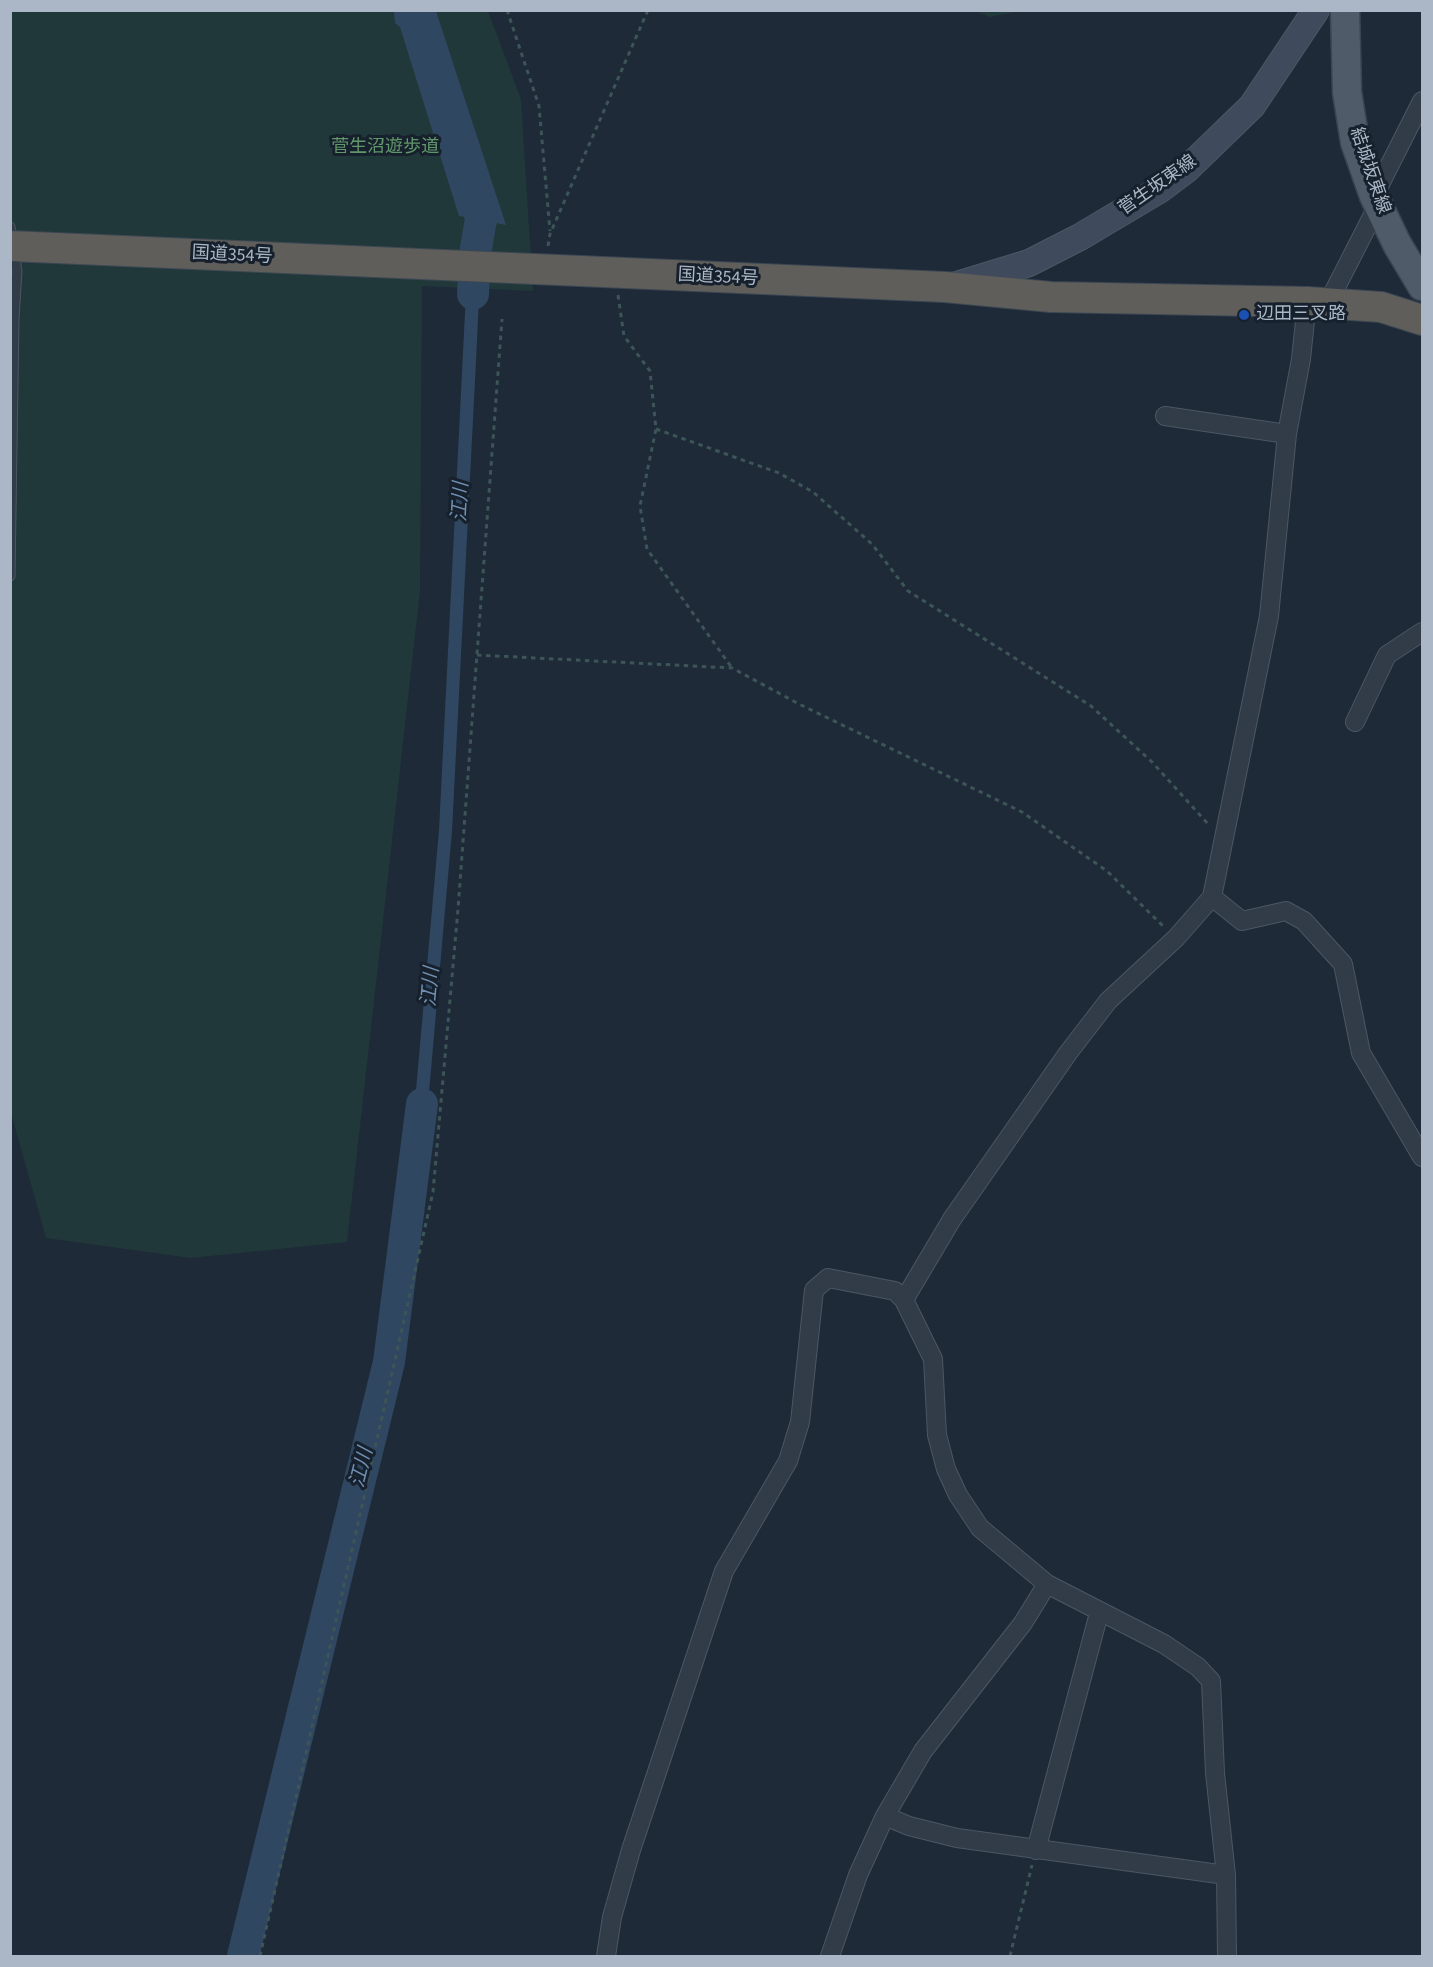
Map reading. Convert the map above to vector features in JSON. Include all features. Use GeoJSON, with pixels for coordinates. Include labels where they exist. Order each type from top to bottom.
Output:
{"type":"FeatureCollection","features":[{"type":"Feature","properties":{"kind":"highway","name":"国道354号"},"geometry":{"type":"LineString","coordinates":[[12,239],[441,267],[945,287],[1073,298],[1318,302],[1381,307],[1422,320]]}},
{"type":"Feature","properties":{"kind":"main road","name":"菅生坂東線"},"geometry":{"type":"LineString","coordinates":[[945,287],[981,279],[1029,263],[1108,221],[1168,183],[1210,149],[1251,106],[1316,10]]}},
{"type":"Feature","properties":{"kind":"main road","name":"結城坂東線"},"geometry":{"type":"LineString","coordinates":[[1345,10],[1347,92],[1355,142],[1376,200],[1422,286]]}},
{"type":"Feature","properties":{"kind":"street"},"geometry":{"type":"LineString","coordinates":[[904,1300],[952,1219],[1068,1053],[1108,1001],[1176,938],[1212,897],[1269,616],[1287,435],[1301,359],[1318,302],[1376,200],[1422,101]]}},
{"type":"Feature","properties":{"kind":"street"},"geometry":{"type":"LineString","coordinates":[[1165,416],[1287,435]]}},
{"type":"Feature","properties":{"kind":"street"},"geometry":{"type":"LineString","coordinates":[[1355,722],[1387,655],[1422,632]]}},
{"type":"Feature","properties":{"kind":"street"},"geometry":{"type":"LineString","coordinates":[[1212,897],[1242,921],[1286,911],[1304,921],[1343,964],[1361,1053],[1422,1157]]}},
{"type":"Feature","properties":{"kind":"street"},"geometry":{"type":"LineString","coordinates":[[606,1956],[612,1917],[631,1850],[724,1571],[788,1461],[800,1422],[814,1290],[828,1278],[895,1292],[904,1300],[933,1359],[937,1435],[946,1469],[958,1495],[980,1528],[1047,1584],[1099,1613],[1164,1644],[1198,1666],[1211,1681],[1215,1773],[1226,1875],[1227,1956]]}},
{"type":"Feature","properties":{"kind":"street"},"geometry":{"type":"LineString","coordinates":[[830,1956],[858,1875],[885,1816],[923,1751],[1023,1623],[1047,1584]]}},
{"type":"Feature","properties":{"kind":"street"},"geometry":{"type":"LineString","coordinates":[[1036,1850],[1099,1613]]}},
{"type":"Feature","properties":{"kind":"street"},"geometry":{"type":"LineString","coordinates":[[885,1816],[909,1826],[957,1838],[1226,1875]]}},
{"type":"Feature","properties":{"kind":"lane"},"geometry":{"type":"LineString","coordinates":[[10,576],[14,318],[17,271],[12,239]]}},
{"type":"Feature","properties":{"kind":"path"},"geometry":{"type":"LineString","coordinates":[[507,10],[539,106],[550,234],[545,271]]}},
{"type":"Feature","properties":{"kind":"path"},"geometry":{"type":"LineString","coordinates":[[550,234],[648,10]]}},
{"type":"Feature","properties":{"kind":"path"},"geometry":{"type":"LineString","coordinates":[[615,273],[624,336],[650,371],[656,429],[640,506],[647,549],[732,668]]}},
{"type":"Feature","properties":{"kind":"path"},"geometry":{"type":"LineString","coordinates":[[260,1956],[433,1192],[458,909],[502,319]]}},
{"type":"Feature","properties":{"kind":"path"},"geometry":{"type":"LineString","coordinates":[[656,429],[780,473],[813,492],[872,544],[908,591],[1091,706],[1152,762],[1222,840]]}},
{"type":"Feature","properties":{"kind":"path"},"geometry":{"type":"LineString","coordinates":[[477,655],[732,668],[801,705],[1023,812],[1107,870],[1176,938]]}},
{"type":"Feature","properties":{"kind":"path"},"geometry":{"type":"LineString","coordinates":[[1010,1956],[1036,1850]]}},
{"type":"Feature","properties":{"kind":"green space","name":"菅生沼遊歩道"},"geometry":{"type":"Polygon","coordinates":[[[10,11],[488,11],[521,99],[533,291],[422,286],[420,591],[347,1242],[191,1258],[46,1238],[11,1113],[10,11]]]}},
{"type":"Feature","properties":{"kind":"green space"},"geometry":{"type":"Polygon","coordinates":[[[976,11],[1021,11],[989,17],[976,11]]]}},
{"type":"Feature","properties":{"kind":"water"},"geometry":{"type":"Polygon","coordinates":[[[394,11],[436,11],[506,225],[459,216],[400,27],[395,23],[394,11]]]}},
{"type":"Feature","properties":{"kind":"water"},"geometry":{"type":"Polygon","coordinates":[[[468,253],[481,254],[477,341],[452,831],[424,1149],[411,1147],[439,830],[468,253]]]}},
{"type":"Feature","properties":{"kind":"waterway","name":"江川"},"geometry":{"type":"LineString","coordinates":[[470,178],[481,219],[475,254],[473,294]]}},
{"type":"Feature","properties":{"kind":"waterway","name":"江川"},"geometry":{"type":"LineString","coordinates":[[243,1956],[389,1362],[422,1104]]}},
{"type":"Feature","properties":{"kind":"place","name":"辺田三叉路"},"geometry":{"type":"Point","coordinates":[1244,315]}}]}
